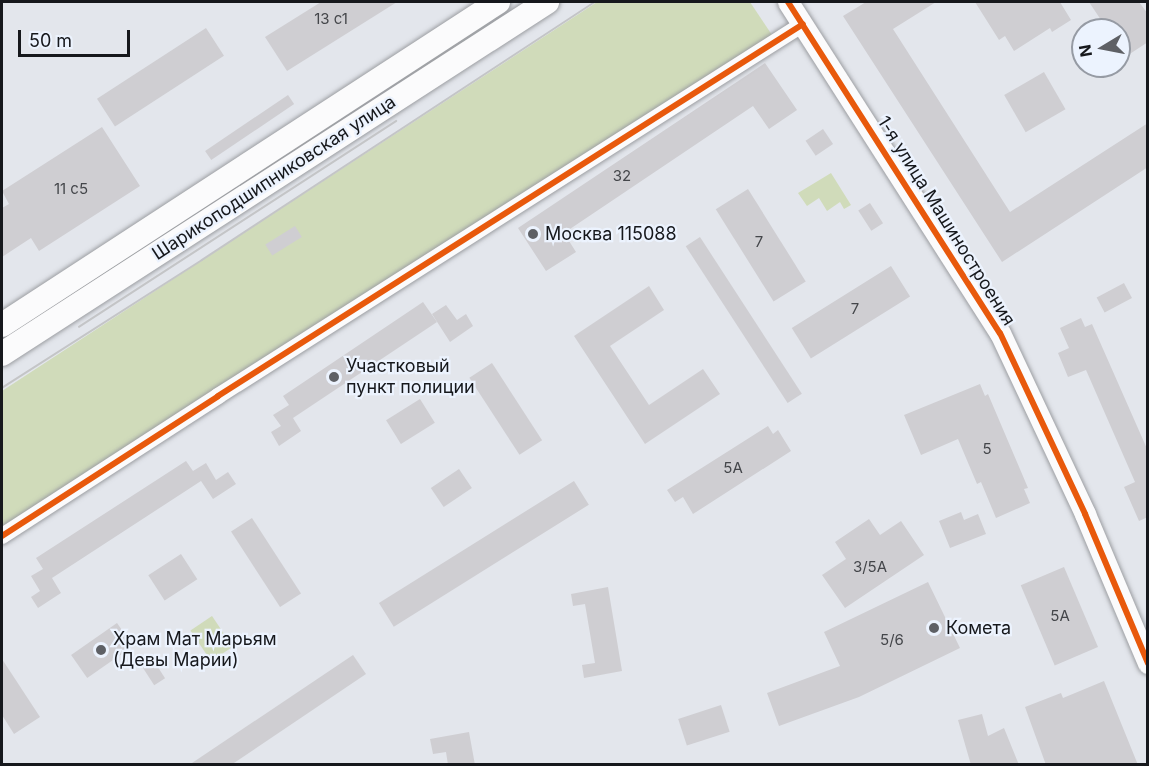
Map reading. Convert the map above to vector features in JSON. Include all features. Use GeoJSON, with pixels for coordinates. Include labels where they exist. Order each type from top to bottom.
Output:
{"type":"FeatureCollection","features":[{"type":"Feature","properties":{"kind":"main road","name":"Шарикоподшипниковская улица"},"geometry":{"type":"LineString","coordinates":[[2,326],[498,2]]}},
{"type":"Feature","properties":{"kind":"main road","name":"Шарикоподшипниковская улица"},"geometry":{"type":"LineString","coordinates":[[2,354],[547,2]]}},
{"type":"Feature","properties":{"kind":"street","name":"1-я улица Машиностроения"},"geometry":{"type":"LineString","coordinates":[[788,2],[1000,333],[1070,482],[1148,663]]}},
{"type":"Feature","properties":{"kind":"street"},"geometry":{"type":"LineString","coordinates":[[2,536],[803,24]]}},
{"type":"Feature","properties":{"kind":"green space"},"geometry":{"type":"Polygon","coordinates":[[[597,2],[750,2],[774,38],[2,530],[2,391],[597,2]]]}},
{"type":"Feature","properties":{"kind":"green space"},"geometry":{"type":"Polygon","coordinates":[[[831,173],[851,205],[844,209],[840,202],[827,211],[819,198],[807,206],[798,193],[831,173]]]}},
{"type":"Feature","properties":{"kind":"green space"},"geometry":{"type":"Polygon","coordinates":[[[212,616],[233,647],[211,661],[190,631],[212,616]]]}},
{"type":"Feature","properties":{"kind":"building"},"geometry":{"type":"Polygon","coordinates":[[[321,2],[397,2],[287,71],[265,37],[321,2]]]}},
{"type":"Feature","properties":{"kind":"building"},"geometry":{"type":"Polygon","coordinates":[[[866,2],[936,2],[893,29],[1010,212],[1148,123],[1148,167],[1002,262],[843,16],[866,2]]]}},
{"type":"Feature","properties":{"kind":"building"},"geometry":{"type":"Polygon","coordinates":[[[975,2],[1060,2],[1071,20],[1052,32],[1050,28],[1014,51],[1005,36],[999,40],[975,2]]]}},
{"type":"Feature","properties":{"kind":"building"},"geometry":{"type":"Polygon","coordinates":[[[1089,2],[1139,2],[1148,14],[1148,42],[1131,53],[1131,18],[1100,18],[1089,2]]]}},
{"type":"Feature","properties":{"kind":"building"},"geometry":{"type":"Polygon","coordinates":[[[206,28],[224,56],[115,126],[97,99],[206,28]]]}},
{"type":"Feature","properties":{"kind":"building"},"geometry":{"type":"Polygon","coordinates":[[[765,63],[797,110],[769,129],[753,106],[564,233],[576,252],[546,271],[518,228],[765,63]]]}},
{"type":"Feature","properties":{"kind":"building"},"geometry":{"type":"Polygon","coordinates":[[[1044,72],[1066,109],[1026,132],[1004,95],[1044,72]]]}},
{"type":"Feature","properties":{"kind":"building"},"geometry":{"type":"Polygon","coordinates":[[[288,95],[294,104],[211,160],[205,151],[288,95]]]}},
{"type":"Feature","properties":{"kind":"building"},"geometry":{"type":"Polygon","coordinates":[[[102,127],[140,186],[39,251],[31,238],[2,257],[2,208],[9,204],[2,191],[102,127]]]}},
{"type":"Feature","properties":{"kind":"building"},"geometry":{"type":"Polygon","coordinates":[[[823,129],[833,144],[816,156],[806,141],[823,129]]]}},
{"type":"Feature","properties":{"kind":"building"},"geometry":{"type":"Polygon","coordinates":[[[748,189],[806,281],[774,302],[716,209],[748,189]]]}},
{"type":"Feature","properties":{"kind":"building"},"geometry":{"type":"Polygon","coordinates":[[[870,203],[883,223],[871,231],[858,211],[870,203]]]}},
{"type":"Feature","properties":{"kind":"building"},"geometry":{"type":"Polygon","coordinates":[[[295,226],[302,237],[272,256],[265,245],[295,226]]]}},
{"type":"Feature","properties":{"kind":"building"},"geometry":{"type":"Polygon","coordinates":[[[700,237],[802,394],[788,403],[686,246],[700,237]]]}},
{"type":"Feature","properties":{"kind":"building"},"geometry":{"type":"Polygon","coordinates":[[[891,266],[910,297],[811,359],[792,328],[891,266]]]}},
{"type":"Feature","properties":{"kind":"building"},"geometry":{"type":"Polygon","coordinates":[[[1124,283],[1132,298],[1105,313],[1097,298],[1124,283]]]}},
{"type":"Feature","properties":{"kind":"building"},"geometry":{"type":"Polygon","coordinates":[[[649,286],[664,310],[610,346],[649,405],[703,369],[720,394],[645,444],[574,336],[649,286]]]}},
{"type":"Feature","properties":{"kind":"building"},"geometry":{"type":"Polygon","coordinates":[[[423,302],[437,322],[293,418],[301,431],[279,446],[271,432],[281,426],[273,415],[289,405],[283,396],[423,302]]]}},
{"type":"Feature","properties":{"kind":"building"},"geometry":{"type":"Polygon","coordinates":[[[446,305],[457,320],[466,314],[473,326],[450,342],[432,314],[446,305]]]}},
{"type":"Feature","properties":{"kind":"building"},"geometry":{"type":"Polygon","coordinates":[[[1081,318],[1085,327],[1092,324],[1148,451],[1148,517],[1139,521],[1124,487],[1135,482],[1086,370],[1068,377],[1058,353],[1069,348],[1060,328],[1081,318]]]}},
{"type":"Feature","properties":{"kind":"building"},"geometry":{"type":"Polygon","coordinates":[[[492,363],[542,440],[519,455],[469,378],[492,363]]]}},
{"type":"Feature","properties":{"kind":"building"},"geometry":{"type":"Polygon","coordinates":[[[980,384],[985,396],[988,394],[1028,488],[1024,489],[1030,503],[996,518],[981,482],[977,484],[958,439],[921,455],[904,415],[980,384]]]}},
{"type":"Feature","properties":{"kind":"building"},"geometry":{"type":"Polygon","coordinates":[[[420,399],[435,423],[401,444],[386,420],[420,399]]]}},
{"type":"Feature","properties":{"kind":"building"},"geometry":{"type":"Polygon","coordinates":[[[768,426],[773,434],[778,430],[791,451],[693,514],[683,497],[675,502],[667,490],[768,426]]]}},
{"type":"Feature","properties":{"kind":"building"},"geometry":{"type":"Polygon","coordinates":[[[186,461],[193,471],[206,463],[216,480],[228,472],[236,484],[213,499],[201,481],[52,578],[61,593],[38,608],[31,597],[40,591],[31,576],[43,569],[36,558],[186,461]]]}},
{"type":"Feature","properties":{"kind":"building"},"geometry":{"type":"Polygon","coordinates":[[[459,469],[472,488],[444,507],[431,488],[459,469]]]}},
{"type":"Feature","properties":{"kind":"building"},"geometry":{"type":"Polygon","coordinates":[[[574,481],[589,505],[394,627],[379,603],[574,481]]]}},
{"type":"Feature","properties":{"kind":"building"},"geometry":{"type":"Polygon","coordinates":[[[961,512],[964,520],[978,514],[986,534],[950,548],[939,521],[961,512]]]}},
{"type":"Feature","properties":{"kind":"building"},"geometry":{"type":"Polygon","coordinates":[[[252,518],[301,593],[280,607],[231,532],[252,518]]]}},
{"type":"Feature","properties":{"kind":"building"},"geometry":{"type":"Polygon","coordinates":[[[869,519],[880,535],[901,521],[924,555],[845,608],[822,575],[846,559],[835,542],[869,519]]]}},
{"type":"Feature","properties":{"kind":"building"},"geometry":{"type":"Polygon","coordinates":[[[181,554],[197,579],[165,600],[148,575],[181,554]]]}},
{"type":"Feature","properties":{"kind":"building"},"geometry":{"type":"Polygon","coordinates":[[[1064,567],[1098,647],[1055,665],[1021,585],[1064,567]]]}},
{"type":"Feature","properties":{"kind":"building"},"geometry":{"type":"Polygon","coordinates":[[[928,582],[960,648],[859,697],[779,726],[767,693],[840,666],[824,632],[928,582]]]}},
{"type":"Feature","properties":{"kind":"building"},"geometry":{"type":"Polygon","coordinates":[[[608,587],[622,671],[584,678],[582,665],[595,663],[585,604],[573,606],[571,594],[608,587]]]}},
{"type":"Feature","properties":{"kind":"building","name":"Храм Мат Марьям (Девы Марии)"},"geometry":{"type":"Polygon","coordinates":[[[117,623],[133,646],[87,678],[71,655],[117,623]]]}},
{"type":"Feature","properties":{"kind":"building"},"geometry":{"type":"Polygon","coordinates":[[[353,655],[366,674],[231,765],[189,765],[353,655]]]}},
{"type":"Feature","properties":{"kind":"building"},"geometry":{"type":"Polygon","coordinates":[[[152,658],[165,678],[154,685],[141,665],[152,658]]]}},
{"type":"Feature","properties":{"kind":"building"},"geometry":{"type":"Polygon","coordinates":[[[2,659],[40,717],[14,734],[2,715],[2,659]]]}},
{"type":"Feature","properties":{"kind":"building"},"geometry":{"type":"Polygon","coordinates":[[[1104,681],[1138,765],[1046,765],[1025,707],[1061,693],[1063,698],[1104,681]]]}},
{"type":"Feature","properties":{"kind":"building"},"geometry":{"type":"Polygon","coordinates":[[[721,705],[730,732],[687,746],[678,719],[721,705]]]}},
{"type":"Feature","properties":{"kind":"building"},"geometry":{"type":"Polygon","coordinates":[[[982,714],[988,736],[1004,728],[1019,765],[971,765],[958,720],[982,714]]]}},
{"type":"Feature","properties":{"kind":"building"},"geometry":{"type":"Polygon","coordinates":[[[469,732],[475,765],[448,765],[446,752],[433,754],[430,739],[469,732]]]}},
{"type":"Feature","properties":{"kind":"tram line"},"geometry":{"type":"LineString","coordinates":[[2,388],[202,260],[595,2]]}},
{"type":"Feature","properties":{"kind":"tram line"},"geometry":{"type":"LineString","coordinates":[[79,327],[396,121]]}},
{"type":"Feature","properties":{"kind":"cycle path"},"geometry":{"type":"LineString","coordinates":[[788,2],[1000,333],[1085,514],[1148,663]]}},
{"type":"Feature","properties":{"kind":"cycle path"},"geometry":{"type":"LineString","coordinates":[[2,536],[803,24]]}},
{"type":"Feature","properties":{"kind":"place","name":"Москва 115088"},"geometry":{"type":"Point","coordinates":[533,234]}},
{"type":"Feature","properties":{"kind":"place","name":"Участковый пункт полиции"},"geometry":{"type":"Point","coordinates":[334,377]}},
{"type":"Feature","properties":{"kind":"place","name":"Комета"},"geometry":{"type":"Point","coordinates":[934,628]}},
{"type":"Feature","properties":{"kind":"place","name":"Храм Мат Марьям (Девы Марии)"},"geometry":{"type":"Point","coordinates":[101,650]}}]}
